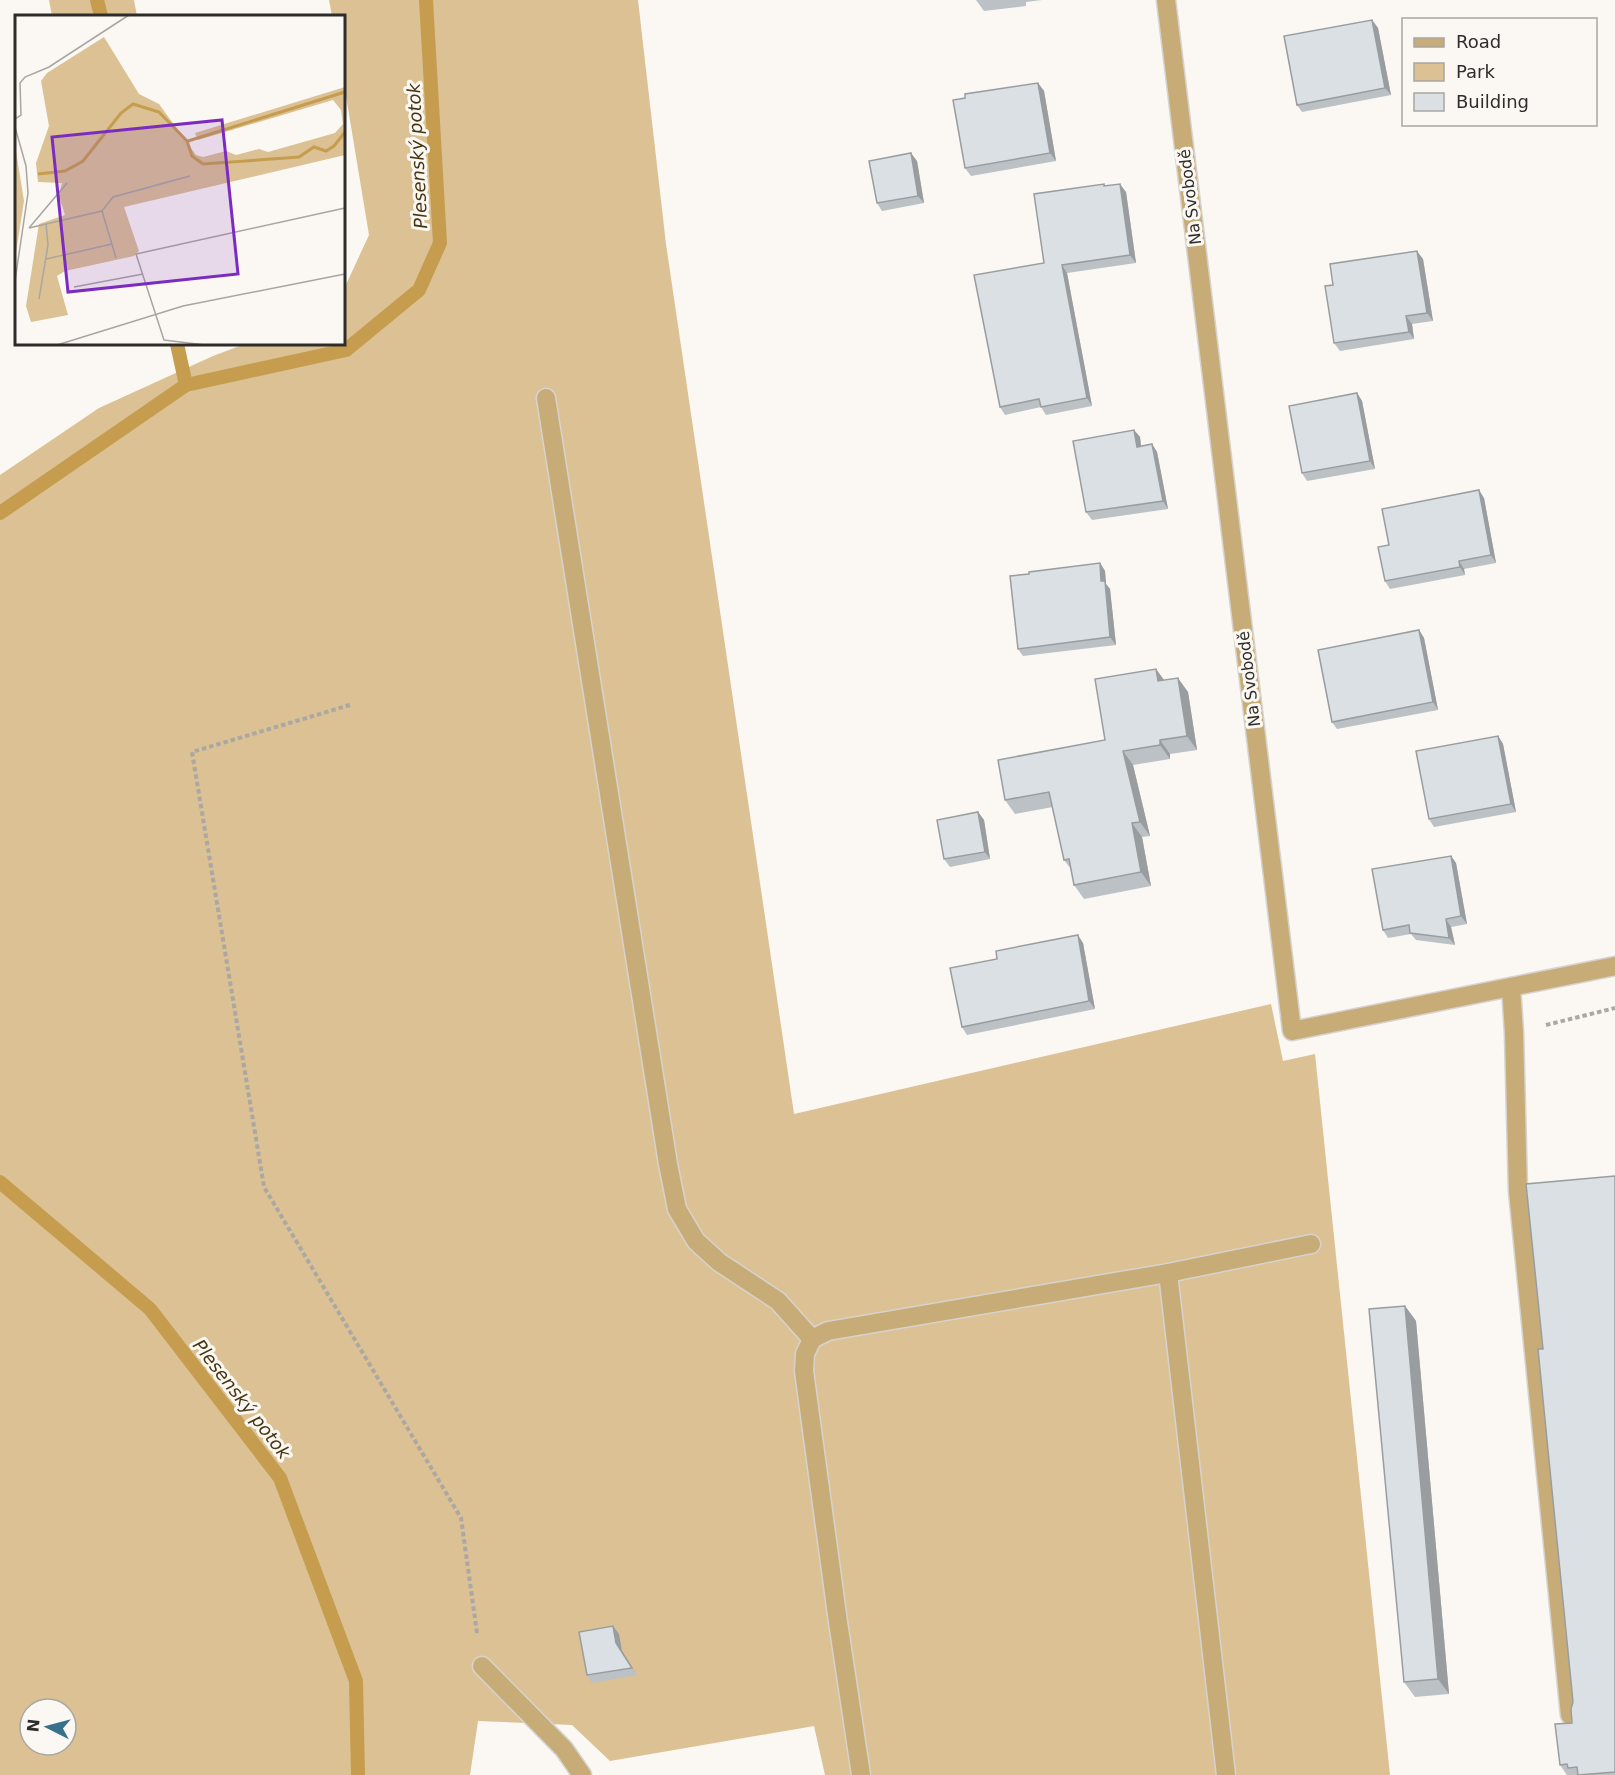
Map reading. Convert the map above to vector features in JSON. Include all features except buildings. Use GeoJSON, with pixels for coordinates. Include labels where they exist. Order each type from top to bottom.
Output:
{"type":"FeatureCollection","features":[{"type":"Feature","properties":{"kind":"street","name":"Na Svobodě"},"geometry":{"type":"LineString","coordinates":[[1166,0],[1292,1031],[1615,966]]}},
{"type":"Feature","properties":{"kind":"street"},"geometry":{"type":"LineString","coordinates":[[546,398],[677,1209],[696,1241],[719,1262],[778,1301],[812,1339]]}},
{"type":"Feature","properties":{"kind":"street"},"geometry":{"type":"LineString","coordinates":[[1511,987],[1518,1191],[1570,1715]]}},
{"type":"Feature","properties":{"kind":"street"},"geometry":{"type":"LineString","coordinates":[[861,1775],[804,1371],[805,1354],[812,1339],[828,1331],[1168,1273],[1311,1244]]}},
{"type":"Feature","properties":{"kind":"street"},"geometry":{"type":"LineString","coordinates":[[1168,1273],[1226,1775]]}},
{"type":"Feature","properties":{"kind":"street"},"geometry":{"type":"LineString","coordinates":[[482,1666],[564,1749],[582,1775]]}},
{"type":"Feature","properties":{"kind":"path"},"geometry":{"type":"LineString","coordinates":[[350,705],[192,752],[264,1187],[461,1518],[482,1666]]}},
{"type":"Feature","properties":{"kind":"path"},"geometry":{"type":"LineString","coordinates":[[1514,1033],[1615,1008]]}},
{"type":"Feature","properties":{"kind":"green space"},"geometry":{"type":"Polygon","coordinates":[[[49,0],[134,0],[137,15],[52,15],[49,0]]]}},
{"type":"Feature","properties":{"kind":"green space"},"geometry":{"type":"Polygon","coordinates":[[[329,0],[638,0],[666,244],[794,1114],[1271,1004],[1283,1061],[1315,1054],[1390,1775],[825,1775],[814,1726],[610,1761],[572,1725],[478,1721],[470,1775],[0,1775],[0,475],[99,408],[213,356],[242,345],[345,345],[345,287],[369,235],[345,90],[345,15],[332,15],[329,0]]]}},
{"type":"Feature","properties":{"kind":"waterway"},"geometry":{"type":"LineString","coordinates":[[97,0],[101,15]]}},
{"type":"Feature","properties":{"kind":"waterway","name":"Plesenský potok"},"geometry":{"type":"LineString","coordinates":[[0,513],[186,385],[346,350],[419,290],[440,243],[426,0]]}},
{"type":"Feature","properties":{"kind":"waterway"},"geometry":{"type":"LineString","coordinates":[[177,345],[186,385]]}},
{"type":"Feature","properties":{"kind":"waterway","name":"Plesenský potok"},"geometry":{"type":"LineString","coordinates":[[0,1182],[150,1309],[280,1478],[356,1681],[358,1775]]}}]}
